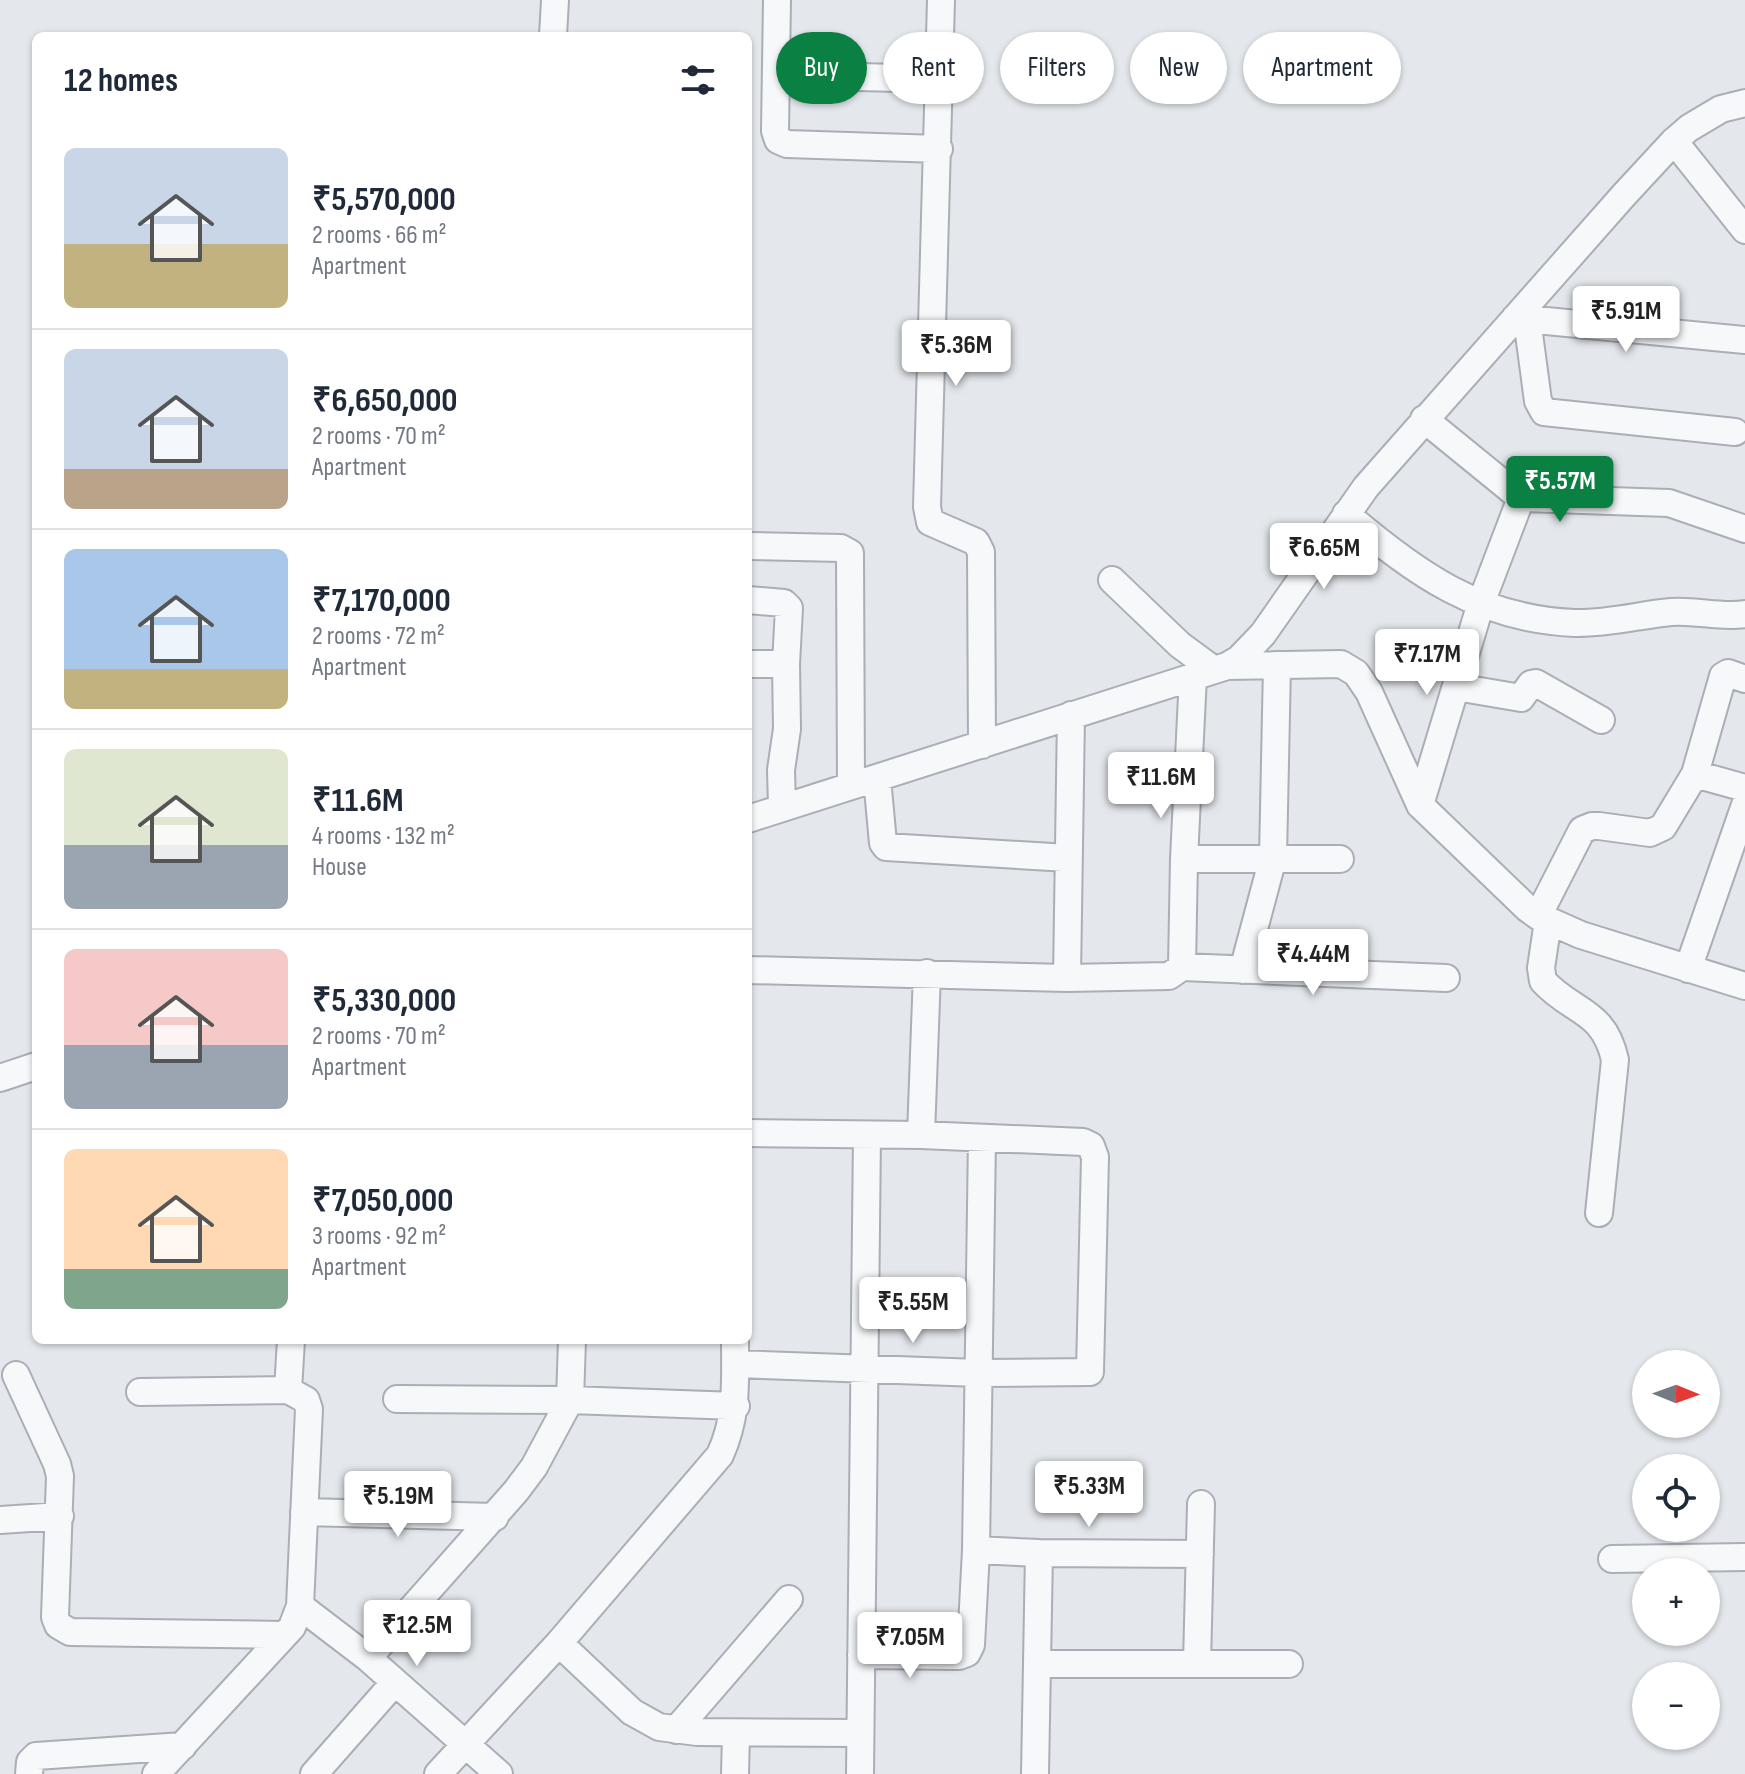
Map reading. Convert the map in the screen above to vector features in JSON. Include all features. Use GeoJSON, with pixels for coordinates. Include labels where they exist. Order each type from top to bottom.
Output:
{"type":"FeatureCollection","features":[{"type":"Feature","properties":{"kind":"street"},"geometry":{"type":"LineString","coordinates":[[553,32],[555,0]]}},
{"type":"Feature","properties":{"kind":"street"},"geometry":{"type":"LineString","coordinates":[[777,0],[777,32]]}},
{"type":"Feature","properties":{"kind":"street"},"geometry":{"type":"LineString","coordinates":[[941,0],[941,32]]}},
{"type":"Feature","properties":{"kind":"street"},"geometry":{"type":"LineString","coordinates":[[776,75],[775,131],[782,143],[939,149]]}},
{"type":"Feature","properties":{"kind":"street"},"geometry":{"type":"LineString","coordinates":[[752,817],[1211,671],[1239,659],[1263,634],[1346,514],[1424,419],[1521,319],[1674,141],[1703,118],[1721,109],[1745,103]]}},
{"type":"Feature","properties":{"kind":"street"},"geometry":{"type":"LineString","coordinates":[[940,104],[927,507],[930,522],[976,542],[981,552],[982,745]]}},
{"type":"Feature","properties":{"kind":"street"},"geometry":{"type":"LineString","coordinates":[[1674,141],[1745,230]]}},
{"type":"Feature","properties":{"kind":"street"},"geometry":{"type":"LineString","coordinates":[[1521,319],[1745,340]]}},
{"type":"Feature","properties":{"kind":"street"},"geometry":{"type":"LineString","coordinates":[[1521,319],[1538,401],[1544,412],[1735,432]]}},
{"type":"Feature","properties":{"kind":"street"},"geometry":{"type":"LineString","coordinates":[[1424,419],[1521,498],[1669,503],[1745,529]]}},
{"type":"Feature","properties":{"kind":"street"},"geometry":{"type":"LineString","coordinates":[[1420,805],[1481,603],[1521,498]]}},
{"type":"Feature","properties":{"kind":"street"},"geometry":{"type":"LineString","coordinates":[[1346,514],[1422,575],[1453,592],[1522,616],[1573,623],[1614,621],[1672,612],[1745,614]]}},
{"type":"Feature","properties":{"kind":"street"},"geometry":{"type":"LineString","coordinates":[[752,546],[845,548],[850,553],[851,785]]}},
{"type":"Feature","properties":{"kind":"street"},"geometry":{"type":"LineString","coordinates":[[1112,580],[1211,671],[1277,665],[1341,664],[1356,673],[1369,692],[1420,805],[1516,898],[1543,918],[1581,935],[1745,986]]}},
{"type":"Feature","properties":{"kind":"street"},"geometry":{"type":"LineString","coordinates":[[752,600],[789,606],[782,806]]}},
{"type":"Feature","properties":{"kind":"street"},"geometry":{"type":"LineString","coordinates":[[752,664],[786,664]]}},
{"type":"Feature","properties":{"kind":"street"},"geometry":{"type":"LineString","coordinates":[[1243,970],[1273,858],[1277,665]]}},
{"type":"Feature","properties":{"kind":"street"},"geometry":{"type":"LineString","coordinates":[[1182,967],[1184,859],[1211,671]]}},
{"type":"Feature","properties":{"kind":"street"},"geometry":{"type":"LineString","coordinates":[[1599,1213],[1615,1060],[1612,1044],[1598,1022],[1543,981],[1543,918],[1582,830],[1599,826],[1650,833],[1663,827],[1695,774],[1723,676],[1732,673],[1745,679]]}},
{"type":"Feature","properties":{"kind":"street"},"geometry":{"type":"LineString","coordinates":[[1456,687],[1521,698],[1531,684],[1536,683],[1601,720]]}},
{"type":"Feature","properties":{"kind":"street"},"geometry":{"type":"LineString","coordinates":[[1067,978],[1071,715]]}},
{"type":"Feature","properties":{"kind":"street"},"geometry":{"type":"LineString","coordinates":[[1695,774],[1745,788]]}},
{"type":"Feature","properties":{"kind":"street"},"geometry":{"type":"LineString","coordinates":[[877,778],[883,843],[888,848],[1068,858]]}},
{"type":"Feature","properties":{"kind":"street"},"geometry":{"type":"LineString","coordinates":[[1688,969],[1735,869],[1745,805]]}},
{"type":"Feature","properties":{"kind":"street"},"geometry":{"type":"LineString","coordinates":[[1184,859],[1340,859]]}},
{"type":"Feature","properties":{"kind":"street"},"geometry":{"type":"LineString","coordinates":[[752,970],[1067,978],[1169,976],[1182,967],[1446,978]]}},
{"type":"Feature","properties":{"kind":"street"},"geometry":{"type":"LineString","coordinates":[[921,1135],[927,973]]}},
{"type":"Feature","properties":{"kind":"street"},"geometry":{"type":"LineString","coordinates":[[0,1078],[32,1067]]}},
{"type":"Feature","properties":{"kind":"street"},"geometry":{"type":"LineString","coordinates":[[438,1774],[559,1643],[720,1455],[730,1434],[736,1406],[735,1352],[863,1367],[978,1373],[1090,1372],[1094,1149],[1083,1142],[921,1135],[752,1133]]}},
{"type":"Feature","properties":{"kind":"street"},"geometry":{"type":"LineString","coordinates":[[860,1774],[867,1135]]}},
{"type":"Feature","properties":{"kind":"street"},"geometry":{"type":"LineString","coordinates":[[861,1655],[959,1656],[967,1653],[972,1634],[982,1138]]}},
{"type":"Feature","properties":{"kind":"street"},"geometry":{"type":"LineString","coordinates":[[288,1390],[291,1344]]}},
{"type":"Feature","properties":{"kind":"street"},"geometry":{"type":"LineString","coordinates":[[368,1658],[495,1517],[534,1467],[570,1400],[572,1344]]}},
{"type":"Feature","properties":{"kind":"street"},"geometry":{"type":"LineString","coordinates":[[16,1375],[60,1476],[55,1617],[63,1629],[70,1632],[284,1635]]}},
{"type":"Feature","properties":{"kind":"street"},"geometry":{"type":"LineString","coordinates":[[140,1392],[288,1390],[306,1400],[309,1409],[300,1606],[292,1627],[156,1774]]}},
{"type":"Feature","properties":{"kind":"street"},"geometry":{"type":"LineString","coordinates":[[397,1399],[570,1400],[736,1406]]}},
{"type":"Feature","properties":{"kind":"street"},"geometry":{"type":"LineString","coordinates":[[1197,1664],[1201,1504]]}},
{"type":"Feature","properties":{"kind":"street"},"geometry":{"type":"LineString","coordinates":[[304,1512],[495,1517]]}},
{"type":"Feature","properties":{"kind":"street"},"geometry":{"type":"LineString","coordinates":[[0,1520],[60,1516]]}},
{"type":"Feature","properties":{"kind":"street"},"geometry":{"type":"LineString","coordinates":[[976,1550],[1200,1554]]}},
{"type":"Feature","properties":{"kind":"street"},"geometry":{"type":"LineString","coordinates":[[1035,1774],[1039,1553]]}},
{"type":"Feature","properties":{"kind":"street"},"geometry":{"type":"LineString","coordinates":[[1612,1559],[1745,1557]]}},
{"type":"Feature","properties":{"kind":"street"},"geometry":{"type":"LineString","coordinates":[[676,1730],[789,1599]]}},
{"type":"Feature","properties":{"kind":"street"},"geometry":{"type":"LineString","coordinates":[[300,1606],[368,1658],[499,1774]]}},
{"type":"Feature","properties":{"kind":"street"},"geometry":{"type":"LineString","coordinates":[[559,1643],[632,1712],[659,1727],[736,1733],[860,1733]]}},
{"type":"Feature","properties":{"kind":"street"},"geometry":{"type":"LineString","coordinates":[[1037,1664],[1289,1664]]}},
{"type":"Feature","properties":{"kind":"street"},"geometry":{"type":"LineString","coordinates":[[314,1774],[395,1682]]}},
{"type":"Feature","properties":{"kind":"street"},"geometry":{"type":"LineString","coordinates":[[735,1774],[736,1733]]}},
{"type":"Feature","properties":{"kind":"street"},"geometry":{"type":"LineString","coordinates":[[29,1774],[30,1762],[36,1756],[183,1746]]}}]}
